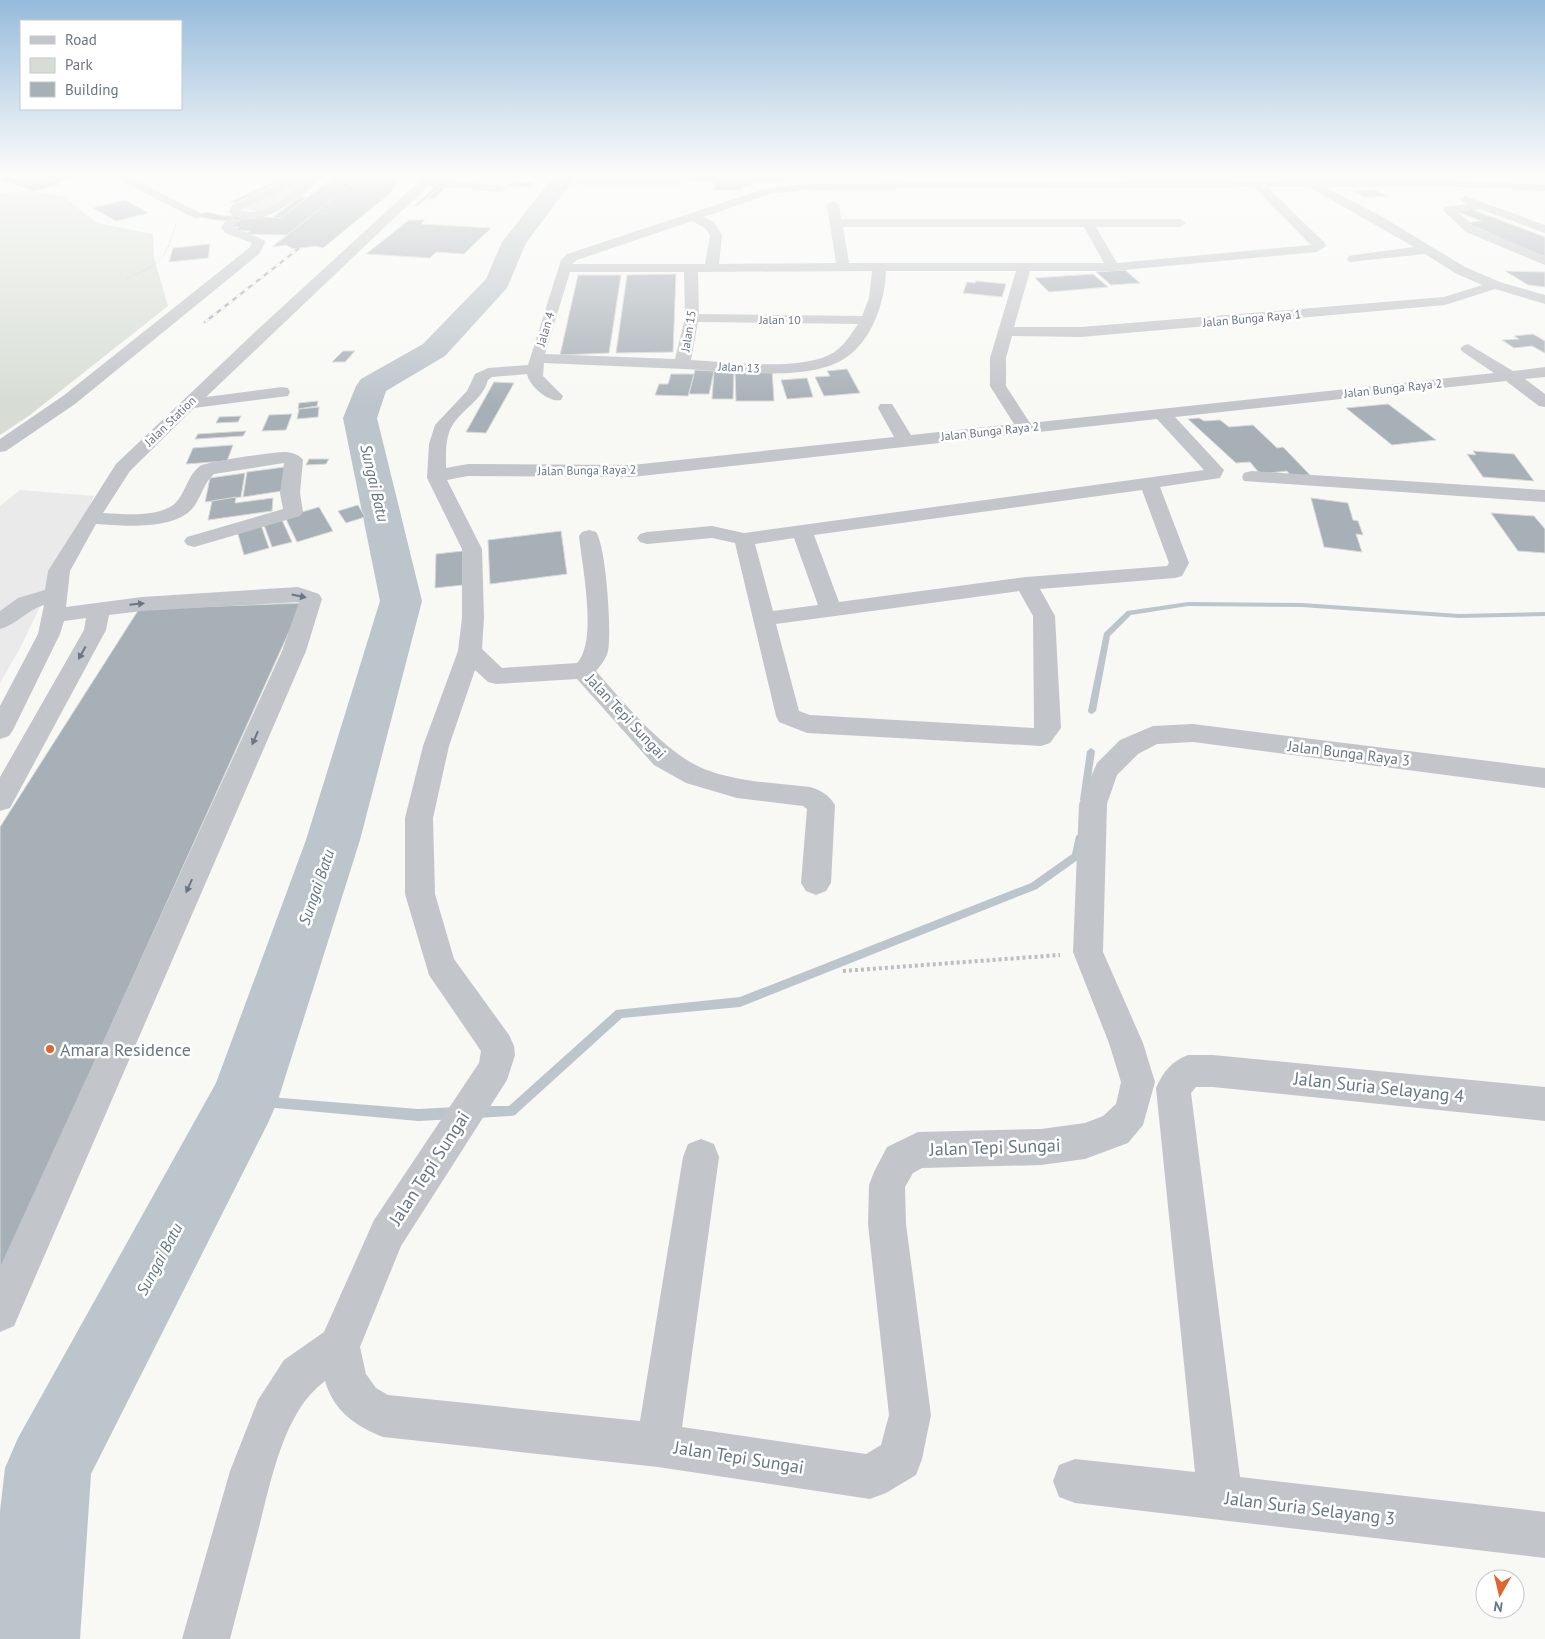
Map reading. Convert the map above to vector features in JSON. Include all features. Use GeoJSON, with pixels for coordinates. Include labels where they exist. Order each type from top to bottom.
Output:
{"type":"FeatureCollection","features":[{"type":"Feature","properties":{"kind":"street"},"geometry":{"type":"LineString","coordinates":[[0,447],[69,400],[253,251]]}},
{"type":"Feature","properties":{"kind":"street","name":"Jalan Station"},"geometry":{"type":"LineString","coordinates":[[0,730],[49,634],[60,571],[90,518],[123,468],[260,335],[355,251]]}},
{"type":"Feature","properties":{"kind":"street"},"geometry":{"type":"LineString","coordinates":[[563,268],[572,257],[588,251]]}},
{"type":"Feature","properties":{"kind":"street"},"geometry":{"type":"LineString","coordinates":[[711,268],[715,251]]}},
{"type":"Feature","properties":{"kind":"street"},"geometry":{"type":"LineString","coordinates":[[840,251],[843,268]]}},
{"type":"Feature","properties":{"kind":"street"},"geometry":{"type":"LineString","coordinates":[[976,251],[982,267]]}},
{"type":"Feature","properties":{"kind":"street"},"geometry":{"type":"LineString","coordinates":[[1104,251],[1113,267]]}},
{"type":"Feature","properties":{"kind":"street"},"geometry":{"type":"LineString","coordinates":[[1203,251],[1209,259]]}},
{"type":"Feature","properties":{"kind":"street"},"geometry":{"type":"LineString","coordinates":[[563,268],[1113,267],[1283,251]]}},
{"type":"Feature","properties":{"kind":"street"},"geometry":{"type":"LineString","coordinates":[[1354,259],[1413,251]]}},
{"type":"Feature","properties":{"kind":"street"},"geometry":{"type":"LineString","coordinates":[[1428,251],[1460,270],[1495,285],[1545,300]]}},
{"type":"Feature","properties":{"kind":"street"},"geometry":{"type":"LineString","coordinates":[[1523,251],[1545,261]]}},
{"type":"Feature","properties":{"kind":"street"},"geometry":{"type":"LineString","coordinates":[[1024,267],[998,358],[998,386],[1025,428]]}},
{"type":"Feature","properties":{"kind":"street","name":"Jalan 4"},"geometry":{"type":"LineString","coordinates":[[536,364],[563,268]]}},
{"type":"Feature","properties":{"kind":"street","name":"Jalan 15"},"geometry":{"type":"LineString","coordinates":[[682,364],[692,318],[691,268]]}},
{"type":"Feature","properties":{"kind":"street","name":"Jalan 13"},"geometry":{"type":"LineString","coordinates":[[436,478],[440,433],[454,414],[472,398],[478,389],[481,377],[488,373],[536,364],[682,364],[761,368],[794,367],[821,362],[842,355],[853,343],[867,320],[879,292],[879,268]]}},
{"type":"Feature","properties":{"kind":"street","name":"Jalan Bunga Raya 1"},"geometry":{"type":"LineString","coordinates":[[1006,331],[1081,332],[1445,301],[1495,285]]}},
{"type":"Feature","properties":{"kind":"street","name":"Jalan 10"},"geometry":{"type":"LineString","coordinates":[[692,318],[867,320]]}},
{"type":"Feature","properties":{"kind":"street"},"geometry":{"type":"LineString","coordinates":[[260,335],[282,335]]}},
{"type":"Feature","properties":{"kind":"street"},"geometry":{"type":"LineString","coordinates":[[1468,349],[1510,376],[1545,402]]}},
{"type":"Feature","properties":{"kind":"street"},"geometry":{"type":"LineString","coordinates":[[1455,362],[1483,359]]}},
{"type":"Feature","properties":{"kind":"street"},"geometry":{"type":"LineString","coordinates":[[536,364],[535,377],[555,396]]}},
{"type":"Feature","properties":{"kind":"street","name":"Jalan Bunga Raya 2"},"geometry":{"type":"LineString","coordinates":[[436,478],[448,473],[468,470],[596,472],[632,470],[1545,372]]}},
{"type":"Feature","properties":{"kind":"street"},"geometry":{"type":"LineString","coordinates":[[188,404],[282,392]]}},
{"type":"Feature","properties":{"kind":"street"},"geometry":{"type":"LineString","coordinates":[[886,408],[905,440]]}},
{"type":"Feature","properties":{"kind":"street"},"geometry":{"type":"LineString","coordinates":[[648,538],[712,532],[744,539],[1213,474],[1215,470],[1161,413]]}},
{"type":"Feature","properties":{"kind":"street"},"geometry":{"type":"LineString","coordinates":[[90,518],[139,519],[177,513],[208,469],[285,457],[294,460],[290,493],[293,512],[194,541]]}},
{"type":"Feature","properties":{"kind":"street"},"geometry":{"type":"LineString","coordinates":[[1251,477],[1545,496]]}},
{"type":"Feature","properties":{"kind":"street","name":"Jalan Tepi Sungai"},"geometry":{"type":"LineString","coordinates":[[436,478],[472,549],[473,618],[470,651],[436,746],[419,818],[420,894],[440,965],[497,1046],[498,1055],[494,1069],[387,1233],[339,1347],[347,1384],[361,1403],[382,1416],[658,1445],[870,1477],[900,1459],[910,1415],[887,1224],[887,1185],[900,1160],[918,1150],[1041,1147],[1085,1142],[1115,1130],[1131,1113],[1138,1082],[1126,1044],[1088,952]]}},
{"type":"Feature","properties":{"kind":"street"},"geometry":{"type":"LineString","coordinates":[[763,619],[1026,584],[1175,572],[1179,563],[1149,483]]}},
{"type":"Feature","properties":{"kind":"street"},"geometry":{"type":"LineString","coordinates":[[139,519],[185,531],[194,541],[204,558]]}},
{"type":"Feature","properties":{"kind":"street"},"geometry":{"type":"LineString","coordinates":[[802,531],[831,609]]}},
{"type":"Feature","properties":{"kind":"street","name":"Jalan Tepi Sungai"},"geometry":{"type":"LineString","coordinates":[[470,651],[496,676],[583,671],[593,660],[597,651],[598,634],[589,536]]}},
{"type":"Feature","properties":{"kind":"street"},"geometry":{"type":"LineString","coordinates":[[744,539],[788,716],[807,724],[1041,737],[1048,728],[1044,616],[1026,584]]}},
{"type":"Feature","properties":{"kind":"street"},"geometry":{"type":"LineString","coordinates":[[0,622],[26,603],[99,608],[298,594],[311,599],[294,651],[0,1312]]}},
{"type":"Feature","properties":{"kind":"street"},"geometry":{"type":"LineString","coordinates":[[0,801],[96,630],[99,608]]}},
{"type":"Feature","properties":{"kind":"street","name":"Jalan Tepi Sungai"},"geometry":{"type":"LineString","coordinates":[[583,671],[603,695],[663,758],[695,776],[737,788],[810,797],[821,805],[816,883]]}},
{"type":"Feature","properties":{"kind":"street","name":"Jalan Bunga Raya 3"},"geometry":{"type":"LineString","coordinates":[[1088,952],[1093,804],[1106,770],[1128,747],[1153,734],[1193,733],[1545,778]]}},
{"type":"Feature","properties":{"kind":"street","name":"Jalan Suria Selayang 4"},"geometry":{"type":"LineString","coordinates":[[1220,1498],[1173,1088],[1188,1071],[1213,1071],[1545,1104]]}},
{"type":"Feature","properties":{"kind":"street","name":"Jalan Tepi Sungai"},"geometry":{"type":"LineString","coordinates":[[658,1445],[701,1157]]}},
{"type":"Feature","properties":{"kind":"street"},"geometry":{"type":"LineString","coordinates":[[206,1639],[252,1471],[273,1415],[298,1375],[339,1347]]}},
{"type":"Feature","properties":{"kind":"street","name":"Jalan Suria Selayang 3"},"geometry":{"type":"LineString","coordinates":[[1075,1481],[1545,1535]]}},
{"type":"Feature","properties":{"kind":"path"},"geometry":{"type":"LineString","coordinates":[[127,278],[156,267],[168,251]]}},
{"type":"Feature","properties":{"kind":"path"},"geometry":{"type":"LineString","coordinates":[[844,971],[1088,952]]}},
{"type":"Feature","properties":{"kind":"shaded area"},"geometry":{"type":"Polygon","coordinates":[[[20,490],[94,496],[19,650],[0,683],[0,506],[20,490]]]}},
{"type":"Feature","properties":{"kind":"green space"},"geometry":{"type":"Polygon","coordinates":[[[0,251],[154,251],[168,306],[30,415],[0,435],[0,251]]]}},
{"type":"Feature","properties":{"kind":"building"},"geometry":{"type":"Polygon","coordinates":[[[172,251],[209,251],[208,258],[169,262],[172,251]]]}},
{"type":"Feature","properties":{"kind":"building"},"geometry":{"type":"Polygon","coordinates":[[[369,251],[467,251],[464,254],[436,252],[430,258],[366,254],[369,251]]]}},
{"type":"Feature","properties":{"kind":"building"},"geometry":{"type":"Polygon","coordinates":[[[1531,251],[1545,251],[1545,257],[1531,251]]]}},
{"type":"Feature","properties":{"kind":"building"},"geometry":{"type":"Polygon","coordinates":[[[1125,270],[1140,283],[1111,285],[1096,272],[1125,270]]]}},
{"type":"Feature","properties":{"kind":"building"},"geometry":{"type":"Polygon","coordinates":[[[1505,271],[1545,272],[1545,287],[1528,285],[1505,271]]]}},
{"type":"Feature","properties":{"kind":"building"},"geometry":{"type":"Polygon","coordinates":[[[676,274],[673,352],[616,353],[627,275],[676,274]]]}},
{"type":"Feature","properties":{"kind":"building"},"geometry":{"type":"Polygon","coordinates":[[[1093,274],[1108,287],[1049,292],[1035,278],[1093,274]]]}},
{"type":"Feature","properties":{"kind":"building"},"geometry":{"type":"Polygon","coordinates":[[[578,275],[621,275],[609,353],[560,355],[578,275]]]}},
{"type":"Feature","properties":{"kind":"building"},"geometry":{"type":"Polygon","coordinates":[[[976,281],[1006,284],[1002,297],[963,293],[967,282],[975,283],[976,281]]]}},
{"type":"Feature","properties":{"kind":"building"},"geometry":{"type":"Polygon","coordinates":[[[1533,334],[1545,341],[1545,353],[1532,346],[1514,348],[1502,340],[1519,339],[1514,336],[1533,334]]]}},
{"type":"Feature","properties":{"kind":"building"},"geometry":{"type":"Polygon","coordinates":[[[343,351],[355,351],[345,362],[332,362],[343,351]]]}},
{"type":"Feature","properties":{"kind":"building"},"geometry":{"type":"Polygon","coordinates":[[[847,369],[860,393],[824,396],[815,377],[830,376],[827,371],[847,369]]]}},
{"type":"Feature","properties":{"kind":"building"},"geometry":{"type":"Polygon","coordinates":[[[695,370],[714,371],[709,394],[689,394],[695,370]]]}},
{"type":"Feature","properties":{"kind":"building"},"geometry":{"type":"Polygon","coordinates":[[[772,370],[774,401],[736,401],[735,371],[772,370]]]}},
{"type":"Feature","properties":{"kind":"building"},"geometry":{"type":"Polygon","coordinates":[[[714,371],[734,371],[733,399],[712,399],[714,371]]]}},
{"type":"Feature","properties":{"kind":"building"},"geometry":{"type":"Polygon","coordinates":[[[671,374],[694,374],[688,396],[655,395],[659,384],[668,384],[671,374]]]}},
{"type":"Feature","properties":{"kind":"building"},"geometry":{"type":"Polygon","coordinates":[[[807,378],[813,397],[787,399],[781,380],[807,378]]]}},
{"type":"Feature","properties":{"kind":"building"},"geometry":{"type":"Polygon","coordinates":[[[494,382],[514,383],[486,433],[466,432],[494,382]]]}},
{"type":"Feature","properties":{"kind":"building"},"geometry":{"type":"Polygon","coordinates":[[[318,401],[317,406],[298,409],[299,403],[318,401]]]}},
{"type":"Feature","properties":{"kind":"building"},"geometry":{"type":"Polygon","coordinates":[[[1388,404],[1436,440],[1392,445],[1346,408],[1388,404]]]}},
{"type":"Feature","properties":{"kind":"building"},"geometry":{"type":"Polygon","coordinates":[[[319,407],[318,417],[297,419],[299,409],[319,407]]]}},
{"type":"Feature","properties":{"kind":"building"},"geometry":{"type":"Polygon","coordinates":[[[292,414],[286,430],[262,431],[269,415],[292,414]]]}},
{"type":"Feature","properties":{"kind":"building"},"geometry":{"type":"Polygon","coordinates":[[[241,416],[238,422],[216,423],[219,417],[241,416]]]}},
{"type":"Feature","properties":{"kind":"building"},"geometry":{"type":"Polygon","coordinates":[[[1199,418],[1204,421],[1220,420],[1229,427],[1253,425],[1277,448],[1283,447],[1310,475],[1291,476],[1287,471],[1260,474],[1250,462],[1236,463],[1188,419],[1199,418]]]}},
{"type":"Feature","properties":{"kind":"building"},"geometry":{"type":"Polygon","coordinates":[[[246,431],[243,436],[195,439],[198,434],[246,431]]]}},
{"type":"Feature","properties":{"kind":"building"},"geometry":{"type":"Polygon","coordinates":[[[233,445],[227,461],[186,464],[193,448],[233,445]]]}},
{"type":"Feature","properties":{"kind":"building"},"geometry":{"type":"Polygon","coordinates":[[[1473,451],[1514,454],[1534,481],[1483,477],[1467,454],[1476,455],[1473,451]]]}},
{"type":"Feature","properties":{"kind":"building"},"geometry":{"type":"Polygon","coordinates":[[[309,459],[329,459],[326,464],[306,465],[309,459]]]}},
{"type":"Feature","properties":{"kind":"building"},"geometry":{"type":"Polygon","coordinates":[[[285,467],[282,491],[243,497],[247,472],[285,467]]]}},
{"type":"Feature","properties":{"kind":"building"},"geometry":{"type":"Polygon","coordinates":[[[245,473],[241,497],[205,502],[210,478],[245,473]]]}},
{"type":"Feature","properties":{"kind":"building"},"geometry":{"type":"Polygon","coordinates":[[[236,497],[235,503],[273,498],[272,511],[208,520],[212,501],[236,497]]]}},
{"type":"Feature","properties":{"kind":"building"},"geometry":{"type":"Polygon","coordinates":[[[1311,498],[1348,503],[1353,520],[1358,521],[1363,535],[1356,534],[1362,552],[1324,547],[1311,498]]]}},
{"type":"Feature","properties":{"kind":"building"},"geometry":{"type":"Polygon","coordinates":[[[358,505],[365,517],[346,523],[338,511],[358,505]]]}},
{"type":"Feature","properties":{"kind":"building"},"geometry":{"type":"Polygon","coordinates":[[[319,507],[333,531],[297,542],[285,517],[319,507]]]}},
{"type":"Feature","properties":{"kind":"building"},"geometry":{"type":"Polygon","coordinates":[[[1491,513],[1534,516],[1545,529],[1545,553],[1518,551],[1491,513]]]}},
{"type":"Feature","properties":{"kind":"building"},"geometry":{"type":"Polygon","coordinates":[[[282,520],[292,542],[272,547],[264,525],[282,520]]]}},
{"type":"Feature","properties":{"kind":"building"},"geometry":{"type":"Polygon","coordinates":[[[261,525],[269,548],[244,555],[237,531],[261,525]]]}},
{"type":"Feature","properties":{"kind":"building"},"geometry":{"type":"Polygon","coordinates":[[[561,531],[567,574],[490,584],[488,540],[561,531]]]}},
{"type":"Feature","properties":{"kind":"building"},"geometry":{"type":"Polygon","coordinates":[[[463,551],[463,585],[435,588],[436,554],[463,551]]]}},
{"type":"Feature","properties":{"kind":"building","name":"Amara Residence"},"geometry":{"type":"Polygon","coordinates":[[[302,603],[0,1272],[0,827],[139,609],[302,603]]]}},
{"type":"Feature","properties":{"kind":"waterway","name":"Sungai Batu"},"geometry":{"type":"LineString","coordinates":[[33,1639],[48,1468],[244,1100],[333,840],[401,601],[360,418],[372,386],[434,350],[498,282],[510,251]]}},
{"type":"Feature","properties":{"kind":"waterway"},"geometry":{"type":"LineString","coordinates":[[1092,711],[1107,635],[1129,613],[1188,604],[1302,605],[1459,616],[1545,614]]}},
{"type":"Feature","properties":{"kind":"waterway"},"geometry":{"type":"LineString","coordinates":[[1084,800],[1091,751]]}},
{"type":"Feature","properties":{"kind":"waterway"},"geometry":{"type":"LineString","coordinates":[[477,1112],[511,1111],[620,1013],[740,1002],[1034,886],[1076,856],[1079,838]]}},
{"type":"Feature","properties":{"kind":"waterway"},"geometry":{"type":"LineString","coordinates":[[244,1100],[418,1115],[456,1113]]}},
{"type":"Feature","properties":{"kind":"railway"},"geometry":{"type":"LineString","coordinates":[[205,322],[295,251]]}},
{"type":"Feature","properties":{"kind":"place","name":"Amara Residence"},"geometry":{"type":"Point","coordinates":[50,1049]}}]}
